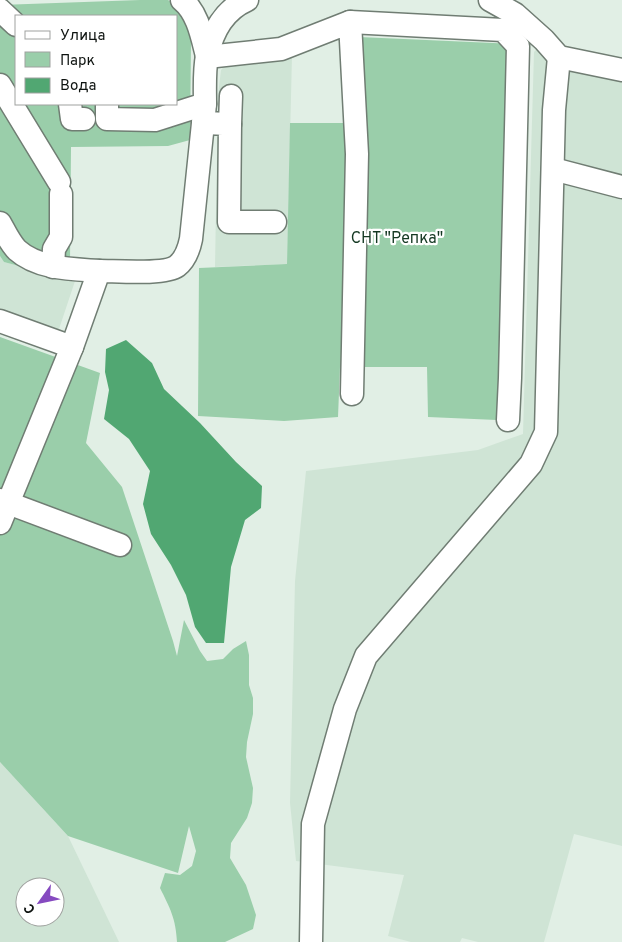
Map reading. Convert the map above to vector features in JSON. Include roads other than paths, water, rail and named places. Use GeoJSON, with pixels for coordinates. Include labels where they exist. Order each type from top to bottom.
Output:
{"type":"FeatureCollection","features":[{"type":"Feature","properties":{"kind":"lane"},"geometry":{"type":"LineString","coordinates":[[182,0],[187,4],[195,17],[202,34],[207,57]]}},
{"type":"Feature","properties":{"kind":"lane"},"geometry":{"type":"LineString","coordinates":[[0,224],[16,249],[27,257],[53,267],[99,271],[160,271],[177,266],[187,255],[191,238],[204,113],[207,57],[212,38],[220,21],[241,2],[247,0]]}},
{"type":"Feature","properties":{"kind":"lane"},"geometry":{"type":"LineString","coordinates":[[490,0],[515,14],[559,56],[622,70]]}},
{"type":"Feature","properties":{"kind":"lane"},"geometry":{"type":"LineString","coordinates":[[0,10],[15,24]]}},
{"type":"Feature","properties":{"kind":"lane"},"geometry":{"type":"LineString","coordinates":[[207,57],[281,49],[350,22],[503,30],[518,46],[508,420]]}},
{"type":"Feature","properties":{"kind":"lane"},"geometry":{"type":"LineString","coordinates":[[350,22],[357,154],[352,394]]}},
{"type":"Feature","properties":{"kind":"lane"},"geometry":{"type":"LineString","coordinates":[[311,942],[313,824],[345,709],[366,656],[532,464],[546,432],[554,110],[559,56]]}},
{"type":"Feature","properties":{"kind":"lane"},"geometry":{"type":"LineString","coordinates":[[0,85],[60,188],[61,237],[54,249],[53,267]]}},
{"type":"Feature","properties":{"kind":"lane"},"geometry":{"type":"LineString","coordinates":[[231,96],[229,222],[275,222]]}},
{"type":"Feature","properties":{"kind":"lane"},"geometry":{"type":"LineString","coordinates":[[93,113],[154,120],[204,113],[230,124]]}},
{"type":"Feature","properties":{"kind":"lane"},"geometry":{"type":"LineString","coordinates":[[553,169],[622,187]]}},
{"type":"Feature","properties":{"kind":"lane"},"geometry":{"type":"LineString","coordinates":[[99,271],[72,347],[3,509],[120,545]]}},
{"type":"Feature","properties":{"kind":"lane"},"geometry":{"type":"LineString","coordinates":[[0,321],[72,347]]}},
{"type":"Feature","properties":{"kind":"water"},"geometry":{"type":"Polygon","coordinates":[[[126,340],[152,363],[164,389],[262,486],[261,508],[245,520],[231,567],[224,643],[206,643],[195,627],[186,595],[171,565],[151,534],[143,504],[150,471],[129,439],[104,419],[109,390],[105,372],[106,349],[126,340]]]}},
{"type":"Feature","properties":{"kind":"park label","name":"СНТ \"Репка\""},"geometry":{"type":"Point","coordinates":[397,237]}}]}
